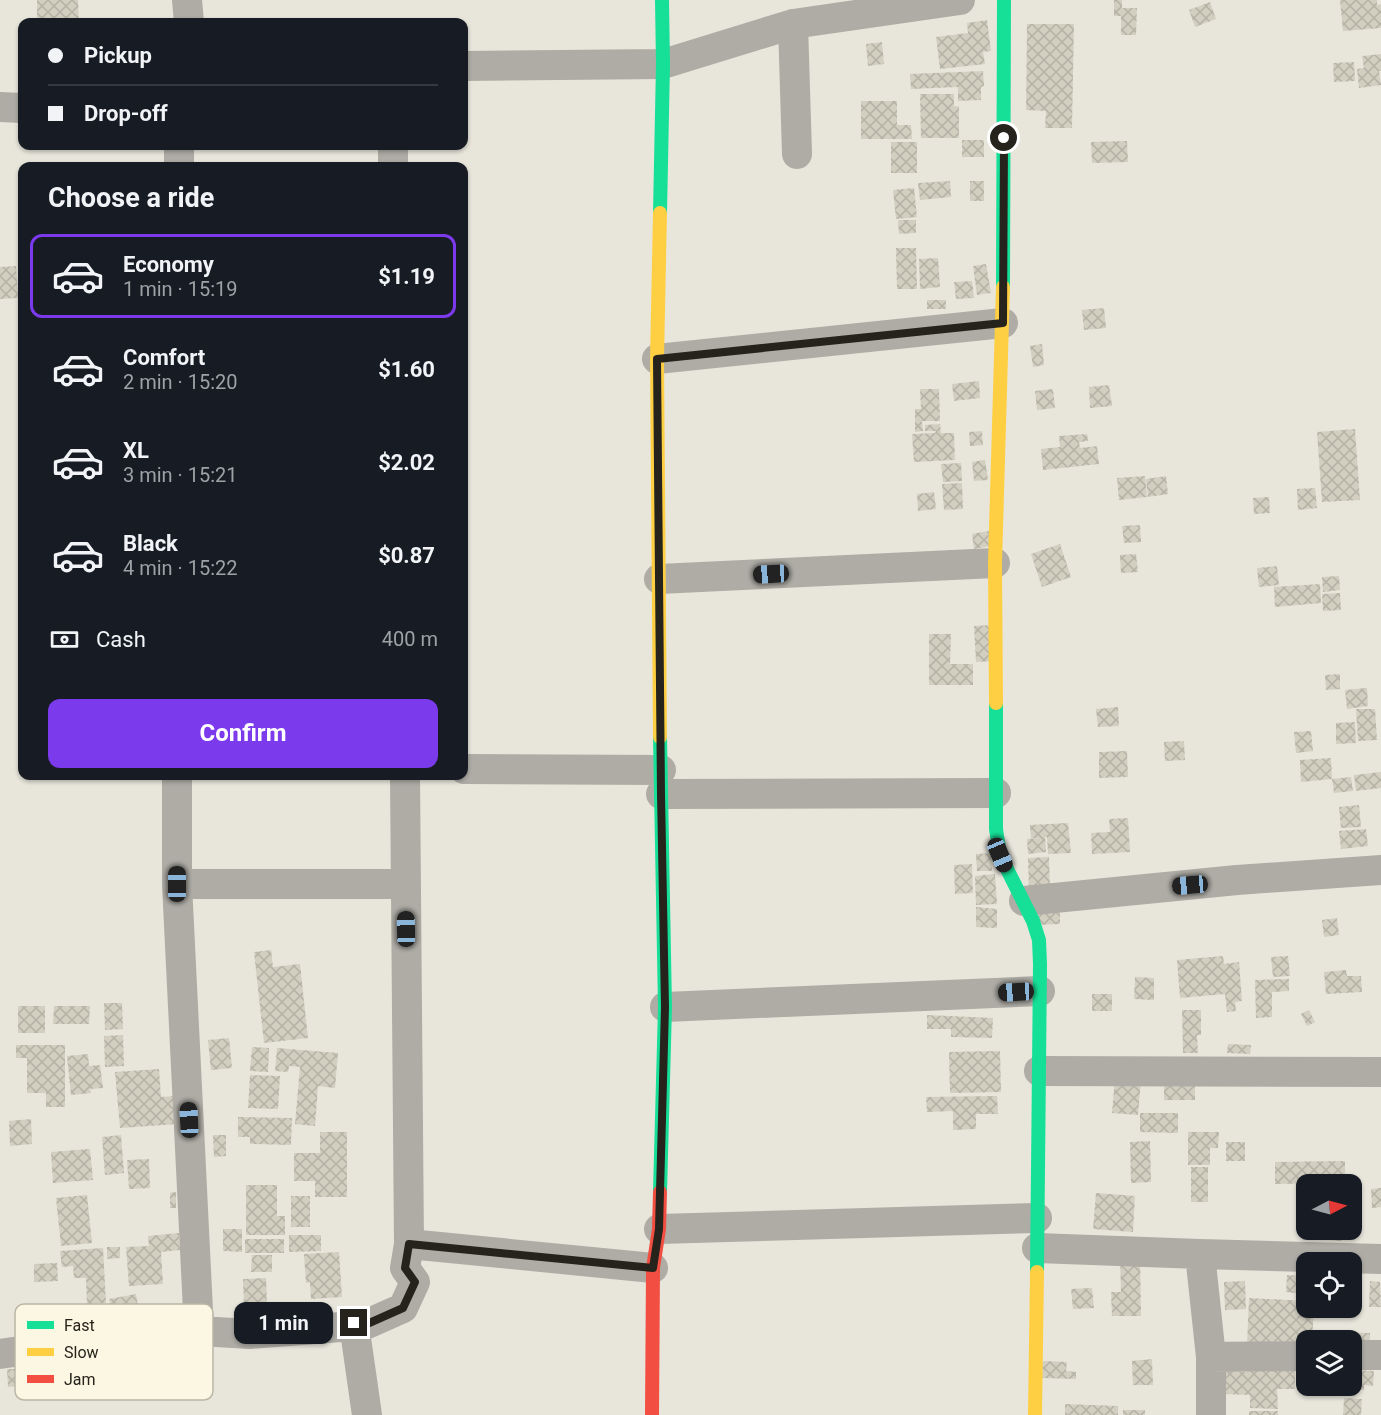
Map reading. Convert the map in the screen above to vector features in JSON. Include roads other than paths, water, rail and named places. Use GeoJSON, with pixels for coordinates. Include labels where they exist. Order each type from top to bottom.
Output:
{"type":"FeatureCollection","features":[{"type":"Feature","properties":{"kind":"street"},"geometry":{"type":"LineString","coordinates":[[187,0],[189,18]]}},
{"type":"Feature","properties":{"kind":"street"},"geometry":{"type":"LineString","coordinates":[[652,1415],[653,1268],[659,1229],[665,1007],[657,359],[663,64],[662,0]]}},
{"type":"Feature","properties":{"kind":"street"},"geometry":{"type":"LineString","coordinates":[[468,66],[663,64],[793,24],[828,9],[960,0]]}},
{"type":"Feature","properties":{"kind":"street"},"geometry":{"type":"LineString","coordinates":[[1004,0],[1003,323],[995,563],[996,829],[1000,855],[1006,871],[1024,901],[1039,940],[1035,1415]]}},
{"type":"Feature","properties":{"kind":"street"},"geometry":{"type":"LineString","coordinates":[[793,24],[797,154]]}},
{"type":"Feature","properties":{"kind":"street"},"geometry":{"type":"LineString","coordinates":[[0,107],[18,108]]}},
{"type":"Feature","properties":{"kind":"street"},"geometry":{"type":"LineString","coordinates":[[657,359],[1003,323]]}},
{"type":"Feature","properties":{"kind":"street"},"geometry":{"type":"LineString","coordinates":[[659,579],[995,563]]}},
{"type":"Feature","properties":{"kind":"street"},"geometry":{"type":"LineString","coordinates":[[468,769],[661,782],[996,793]]}},
{"type":"Feature","properties":{"kind":"street"},"geometry":{"type":"LineString","coordinates":[[177,780],[177,884],[198,1304]]}},
{"type":"Feature","properties":{"kind":"street"},"geometry":{"type":"LineString","coordinates":[[213,1332],[250,1334],[341,1327],[354,1323],[367,1324],[403,1308],[415,1282],[405,1268],[409,1244],[405,780]]}},
{"type":"Feature","properties":{"kind":"street"},"geometry":{"type":"LineString","coordinates":[[1024,901],[1237,880],[1381,870]]}},
{"type":"Feature","properties":{"kind":"street"},"geometry":{"type":"LineString","coordinates":[[177,884],[405,884]]}},
{"type":"Feature","properties":{"kind":"street"},"geometry":{"type":"LineString","coordinates":[[665,1007],[1040,991]]}},
{"type":"Feature","properties":{"kind":"street"},"geometry":{"type":"LineString","coordinates":[[1039,1071],[1381,1072]]}},
{"type":"Feature","properties":{"kind":"street"},"geometry":{"type":"LineString","coordinates":[[659,1229],[1037,1218]]}},
{"type":"Feature","properties":{"kind":"street"},"geometry":{"type":"LineString","coordinates":[[409,1244],[653,1268]]}},
{"type":"Feature","properties":{"kind":"street"},"geometry":{"type":"LineString","coordinates":[[1037,1248],[1381,1259]]}},
{"type":"Feature","properties":{"kind":"street"},"geometry":{"type":"LineString","coordinates":[[1200,1254],[1211,1357],[1211,1415]]}},
{"type":"Feature","properties":{"kind":"street"},"geometry":{"type":"LineString","coordinates":[[354,1323],[368,1415]]}},
{"type":"Feature","properties":{"kind":"street"},"geometry":{"type":"LineString","coordinates":[[0,1354],[15,1352]]}},
{"type":"Feature","properties":{"kind":"street"},"geometry":{"type":"LineString","coordinates":[[1362,1355],[1381,1355]]}},
{"type":"Feature","properties":{"kind":"street"},"geometry":{"type":"LineString","coordinates":[[1211,1357],[1296,1356]]}}]}
